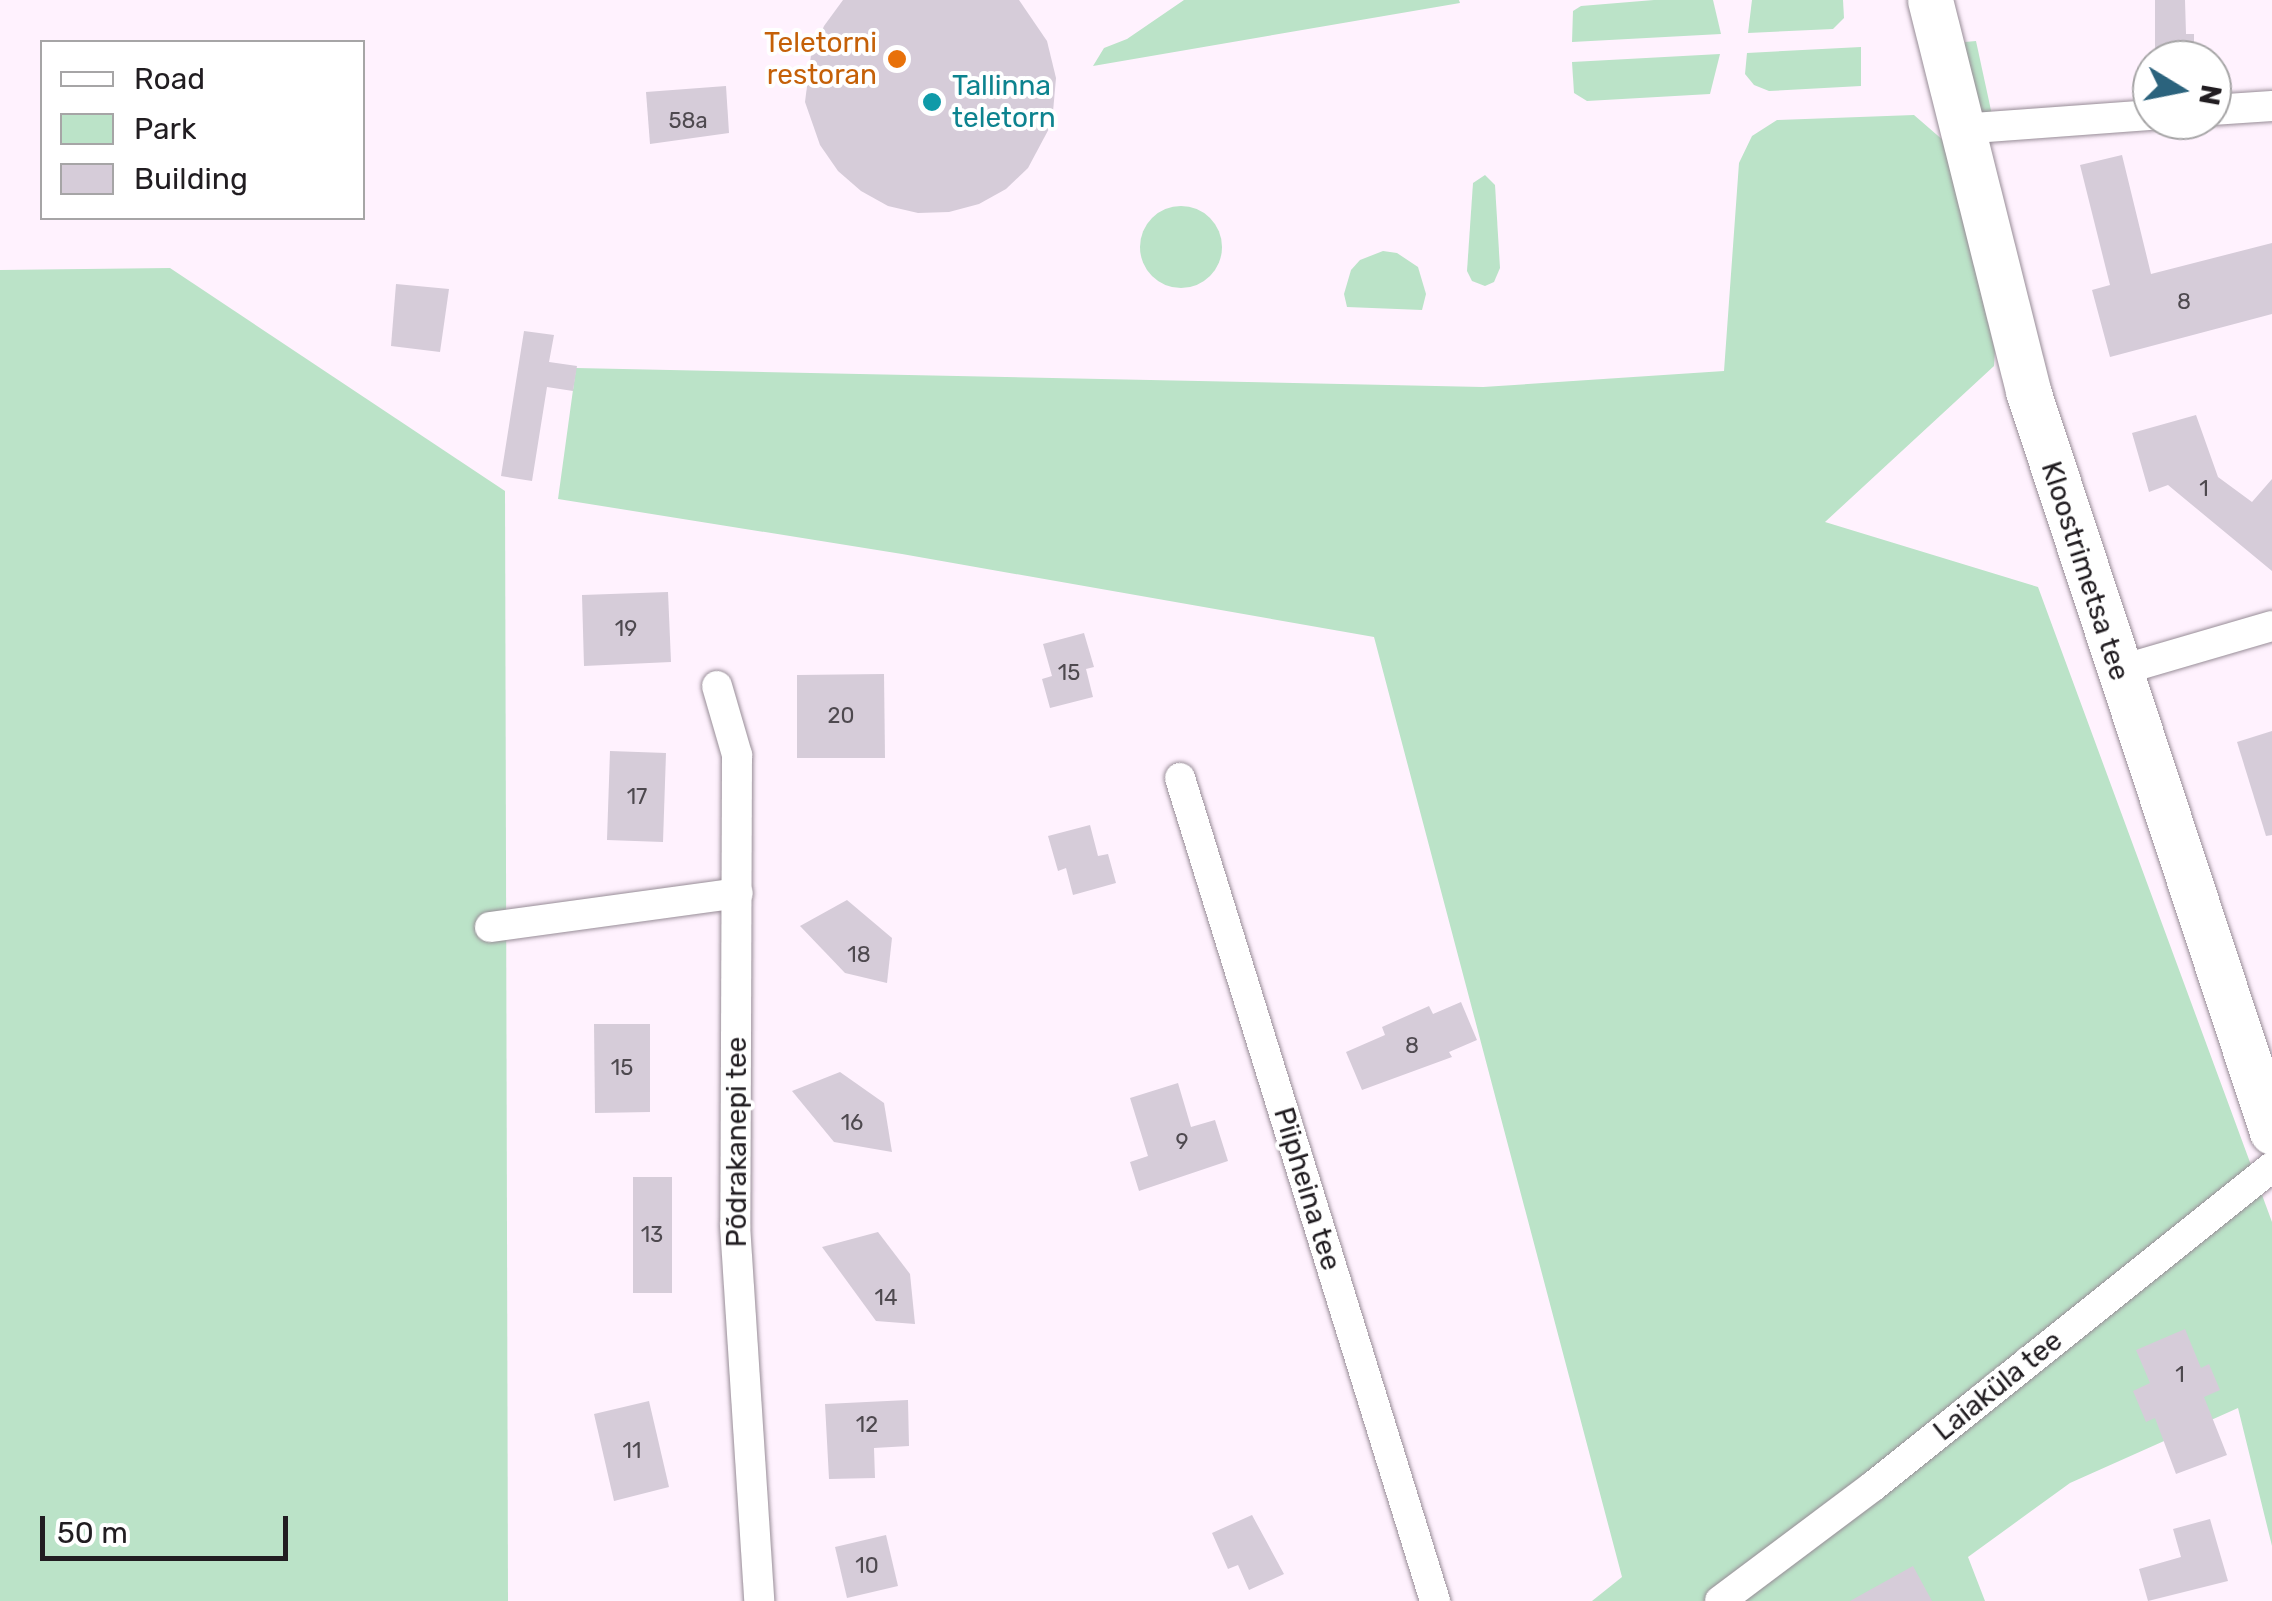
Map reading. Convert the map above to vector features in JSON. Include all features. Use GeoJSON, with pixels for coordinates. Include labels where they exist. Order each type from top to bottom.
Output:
{"type":"FeatureCollection","features":[{"type":"Feature","properties":{"kind":"main road","name":"Kloostrimetsa tee"},"geometry":{"type":"LineString","coordinates":[[1930,0],[2028,392],[2272,1132]]}},
{"type":"Feature","properties":{"kind":"street"},"geometry":{"type":"LineString","coordinates":[[2232,109],[2272,106]]}},
{"type":"Feature","properties":{"kind":"street"},"geometry":{"type":"LineString","coordinates":[[1960,129],[2132,116]]}},
{"type":"Feature","properties":{"kind":"street"},"geometry":{"type":"LineString","coordinates":[[2118,671],[2272,626]]}},
{"type":"Feature","properties":{"kind":"street","name":"Põdrakanepi tee"},"geometry":{"type":"LineString","coordinates":[[717,686],[737,756],[735,1225],[759,1601]]}},
{"type":"Feature","properties":{"kind":"street","name":"Piipheina tee"},"geometry":{"type":"LineString","coordinates":[[1180,778],[1435,1601]]}},
{"type":"Feature","properties":{"kind":"street"},"geometry":{"type":"LineString","coordinates":[[490,928],[738,893]]}},
{"type":"Feature","properties":{"kind":"street","name":"Laiaküla tee"},"geometry":{"type":"LineString","coordinates":[[1720,1601],[1872,1487],[2272,1166]]}},
{"type":"Feature","properties":{"kind":"green space"},"geometry":{"type":"Polygon","coordinates":[[[1184,0],[1460,3],[1093,66],[1104,48],[1127,39],[1184,0]]]}},
{"type":"Feature","properties":{"kind":"green space"},"geometry":{"type":"Polygon","coordinates":[[[1713,0],[1721,34],[1572,42],[1573,11],[1581,6],[1713,0]]]}},
{"type":"Feature","properties":{"kind":"green space"},"geometry":{"type":"Polygon","coordinates":[[[1752,0],[1843,0],[1844,18],[1833,29],[1748,33],[1752,0]]]}},
{"type":"Feature","properties":{"kind":"green space"},"geometry":{"type":"Polygon","coordinates":[[[1976,41],[1992,115],[1979,113],[1963,53],[1965,42],[1976,41]]]}},
{"type":"Feature","properties":{"kind":"green space"},"geometry":{"type":"Polygon","coordinates":[[[1861,47],[1861,86],[1769,91],[1754,85],[1745,74],[1747,53],[1861,47]]]}},
{"type":"Feature","properties":{"kind":"green space"},"geometry":{"type":"Polygon","coordinates":[[[1720,54],[1710,94],[1587,101],[1574,93],[1572,62],[1720,54]]]}},
{"type":"Feature","properties":{"kind":"green space"},"geometry":{"type":"Polygon","coordinates":[[[1914,115],[1944,141],[1995,351],[1994,366],[1825,522],[2038,587],[2272,1222],[2272,1546],[2238,1408],[2070,1483],[1968,1557],[1985,1601],[1592,1601],[1622,1577],[1374,637],[902,554],[558,499],[576,368],[1483,387],[1724,371],[1739,163],[1752,136],[1777,120],[1914,115]]]}},
{"type":"Feature","properties":{"kind":"green space"},"geometry":{"type":"Polygon","coordinates":[[[1485,175],[1495,185],[1500,268],[1494,282],[1485,286],[1472,281],[1467,271],[1473,183],[1485,175]]]}},
{"type":"Feature","properties":{"kind":"green space"},"geometry":{"type":"Polygon","coordinates":[[[1181,206],[1197,209],[1210,218],[1219,231],[1219,263],[1210,276],[1197,285],[1181,288],[1165,285],[1152,276],[1143,263],[1140,247],[1143,231],[1152,218],[1165,209],[1181,206]]]}},
{"type":"Feature","properties":{"kind":"green space"},"geometry":{"type":"Polygon","coordinates":[[[1383,251],[1397,253],[1418,267],[1426,294],[1422,310],[1347,307],[1344,294],[1351,270],[1360,260],[1383,251]]]}},
{"type":"Feature","properties":{"kind":"green space"},"geometry":{"type":"Polygon","coordinates":[[[170,268],[505,491],[508,1601],[0,1601],[0,270],[170,268]]]}},
{"type":"Feature","properties":{"kind":"building","name":"Tallinna teletorn"},"geometry":{"type":"Polygon","coordinates":[[[843,0],[1019,0],[1047,41],[1056,78],[1052,123],[1028,168],[1006,189],[979,204],[949,212],[918,213],[888,206],[861,191],[838,171],[820,145],[805,102],[811,55],[824,26],[843,0]]]}},
{"type":"Feature","properties":{"kind":"building"},"geometry":{"type":"Polygon","coordinates":[[[2155,0],[2185,0],[2186,34],[2194,34],[2194,40],[2155,40],[2155,0]]]}},
{"type":"Feature","properties":{"kind":"building"},"geometry":{"type":"Polygon","coordinates":[[[726,86],[729,133],[650,144],[646,92],[726,86]]]}},
{"type":"Feature","properties":{"kind":"building"},"geometry":{"type":"Polygon","coordinates":[[[2122,155],[2151,274],[2272,243],[2272,314],[2110,357],[2092,290],[2110,285],[2080,165],[2122,155]]]}},
{"type":"Feature","properties":{"kind":"building"},"geometry":{"type":"Polygon","coordinates":[[[396,284],[449,289],[440,352],[391,346],[396,284]]]}},
{"type":"Feature","properties":{"kind":"building"},"geometry":{"type":"Polygon","coordinates":[[[524,331],[554,335],[549,362],[577,366],[573,391],[547,387],[532,481],[501,476],[524,331]]]}},
{"type":"Feature","properties":{"kind":"building"},"geometry":{"type":"Polygon","coordinates":[[[2196,415],[2218,477],[2252,502],[2272,479],[2272,571],[2168,485],[2149,492],[2132,433],[2196,415]]]}},
{"type":"Feature","properties":{"kind":"building"},"geometry":{"type":"Polygon","coordinates":[[[668,592],[671,662],[584,666],[582,595],[668,592]]]}},
{"type":"Feature","properties":{"kind":"building"},"geometry":{"type":"Polygon","coordinates":[[[1084,633],[1094,667],[1086,669],[1093,697],[1050,708],[1042,679],[1052,676],[1043,644],[1084,633]]]}},
{"type":"Feature","properties":{"kind":"building"},"geometry":{"type":"Polygon","coordinates":[[[884,674],[885,758],[797,758],[797,675],[884,674]]]}},
{"type":"Feature","properties":{"kind":"building"},"geometry":{"type":"Polygon","coordinates":[[[2272,731],[2272,835],[2266,836],[2237,742],[2272,731]]]}},
{"type":"Feature","properties":{"kind":"building"},"geometry":{"type":"Polygon","coordinates":[[[610,751],[666,753],[663,842],[607,840],[610,751]]]}},
{"type":"Feature","properties":{"kind":"building"},"geometry":{"type":"Polygon","coordinates":[[[1090,825],[1098,856],[1108,854],[1116,883],[1073,895],[1066,868],[1058,871],[1048,836],[1090,825]]]}},
{"type":"Feature","properties":{"kind":"building"},"geometry":{"type":"Polygon","coordinates":[[[847,900],[892,938],[887,983],[845,973],[800,926],[847,900]]]}},
{"type":"Feature","properties":{"kind":"building"},"geometry":{"type":"Polygon","coordinates":[[[1461,1002],[1477,1040],[1449,1052],[1452,1057],[1362,1090],[1346,1052],[1385,1035],[1382,1027],[1429,1006],[1433,1014],[1461,1002]]]}},
{"type":"Feature","properties":{"kind":"building"},"geometry":{"type":"Polygon","coordinates":[[[594,1024],[650,1024],[650,1112],[595,1113],[594,1024]]]}},
{"type":"Feature","properties":{"kind":"building"},"geometry":{"type":"Polygon","coordinates":[[[840,1072],[884,1103],[892,1152],[834,1142],[792,1091],[840,1072]]]}},
{"type":"Feature","properties":{"kind":"building"},"geometry":{"type":"Polygon","coordinates":[[[1178,1083],[1191,1127],[1215,1120],[1228,1161],[1139,1191],[1130,1162],[1148,1156],[1130,1098],[1178,1083]]]}},
{"type":"Feature","properties":{"kind":"building"},"geometry":{"type":"Polygon","coordinates":[[[633,1177],[672,1177],[672,1293],[633,1293],[633,1177]]]}},
{"type":"Feature","properties":{"kind":"building"},"geometry":{"type":"Polygon","coordinates":[[[878,1232],[910,1274],[915,1324],[876,1321],[822,1247],[878,1232]]]}},
{"type":"Feature","properties":{"kind":"building"},"geometry":{"type":"Polygon","coordinates":[[[2185,1329],[2201,1368],[2209,1364],[2220,1390],[2204,1397],[2227,1455],[2176,1474],[2155,1418],[2146,1422],[2133,1391],[2150,1383],[2136,1350],[2185,1329]]]}},
{"type":"Feature","properties":{"kind":"building"},"geometry":{"type":"Polygon","coordinates":[[[908,1400],[909,1446],[874,1448],[875,1478],[829,1479],[825,1404],[908,1400]]]}},
{"type":"Feature","properties":{"kind":"building"},"geometry":{"type":"Polygon","coordinates":[[[649,1401],[669,1487],[614,1501],[594,1414],[649,1401]]]}},
{"type":"Feature","properties":{"kind":"building"},"geometry":{"type":"Polygon","coordinates":[[[1252,1515],[1284,1574],[1249,1590],[1238,1565],[1228,1569],[1212,1533],[1252,1515]]]}},
{"type":"Feature","properties":{"kind":"building"},"geometry":{"type":"Polygon","coordinates":[[[2210,1519],[2228,1581],[2148,1601],[2139,1569],[2181,1557],[2173,1529],[2210,1519]]]}},
{"type":"Feature","properties":{"kind":"building"},"geometry":{"type":"Polygon","coordinates":[[[886,1535],[898,1586],[847,1598],[835,1547],[886,1535]]]}},
{"type":"Feature","properties":{"kind":"building"},"geometry":{"type":"Polygon","coordinates":[[[1913,1566],[1932,1601],[1850,1601],[1913,1566]]]}},
{"type":"Feature","properties":{"kind":"place","name":"Teletorni restoran"},"geometry":{"type":"Point","coordinates":[897,59]}},
{"type":"Feature","properties":{"kind":"place","name":"Tallinna teletorn"},"geometry":{"type":"Point","coordinates":[932,102]}}]}
